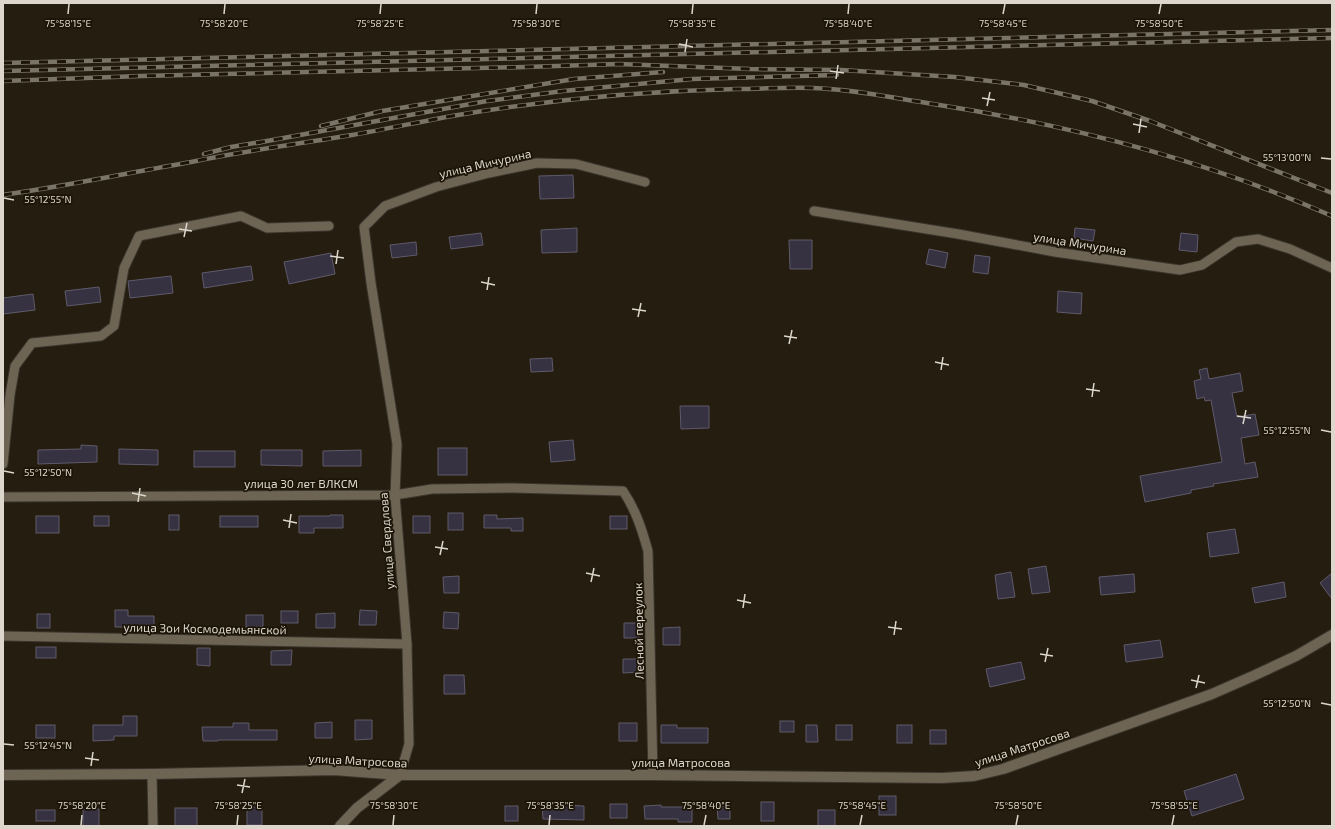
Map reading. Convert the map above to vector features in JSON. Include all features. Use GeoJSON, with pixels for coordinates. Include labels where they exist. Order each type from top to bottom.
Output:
{"type":"FeatureCollection","features":[{"type":"Feature","properties":{"kind":"street","name":"улица Мичурина"},"geometry":{"type":"LineString","coordinates":[[364,227],[385,206],[436,187],[489,173],[537,163],[576,164],[645,182]]}},
{"type":"Feature","properties":{"kind":"street","name":"улица Мичурина"},"geometry":{"type":"LineString","coordinates":[[814,211],[958,234],[1055,252],[1180,270],[1202,265],[1236,242],[1258,239],[1290,249],[1332,268]]}},
{"type":"Feature","properties":{"kind":"street"},"geometry":{"type":"LineString","coordinates":[[3,464],[10,395],[15,366],[32,343],[101,336],[114,326],[124,268],[139,236],[241,216],[268,228],[329,226]]}},
{"type":"Feature","properties":{"kind":"street","name":"улица Свердлова"},"geometry":{"type":"LineString","coordinates":[[364,227],[371,283],[397,444],[395,495],[407,644],[409,744],[400,775]]}},
{"type":"Feature","properties":{"kind":"street","name":"улица 30 лет ВЛКСМ"},"geometry":{"type":"LineString","coordinates":[[3,497],[395,495],[432,489],[469,488],[623,491]]}},
{"type":"Feature","properties":{"kind":"street","name":"Лесной переулок"},"geometry":{"type":"LineString","coordinates":[[623,491],[631,503],[640,523],[648,552],[653,775]]}},
{"type":"Feature","properties":{"kind":"street","name":"улица Матросова"},"geometry":{"type":"LineString","coordinates":[[3,775],[152,774],[334,770],[400,775],[653,775],[934,778],[974,776],[1003,769],[1212,694],[1296,656],[1332,635]]}},
{"type":"Feature","properties":{"kind":"street","name":"улица Зои Космодемьянской"},"geometry":{"type":"LineString","coordinates":[[3,636],[407,644]]}},
{"type":"Feature","properties":{"kind":"street"},"geometry":{"type":"LineString","coordinates":[[152,774],[153,826]]}},
{"type":"Feature","properties":{"kind":"street"},"geometry":{"type":"LineString","coordinates":[[340,826],[357,808],[400,775]]}},
{"type":"Feature","properties":{"kind":"building"},"geometry":{"type":"Polygon","coordinates":[[[573,175],[574,198],[540,199],[539,176],[573,175]]]}},
{"type":"Feature","properties":{"kind":"building"},"geometry":{"type":"Polygon","coordinates":[[[577,228],[577,252],[542,253],[541,230],[577,228]]]}},
{"type":"Feature","properties":{"kind":"building"},"geometry":{"type":"Polygon","coordinates":[[[1075,228],[1095,230],[1093,241],[1074,238],[1075,228]]]}},
{"type":"Feature","properties":{"kind":"building"},"geometry":{"type":"Polygon","coordinates":[[[481,233],[483,245],[451,249],[449,237],[481,233]]]}},
{"type":"Feature","properties":{"kind":"building"},"geometry":{"type":"Polygon","coordinates":[[[1181,233],[1198,235],[1197,252],[1179,250],[1181,233]]]}},
{"type":"Feature","properties":{"kind":"building"},"geometry":{"type":"Polygon","coordinates":[[[789,240],[812,240],[812,269],[790,269],[789,240]]]}},
{"type":"Feature","properties":{"kind":"building"},"geometry":{"type":"Polygon","coordinates":[[[416,242],[417,255],[392,258],[390,245],[416,242]]]}},
{"type":"Feature","properties":{"kind":"building"},"geometry":{"type":"Polygon","coordinates":[[[929,249],[948,253],[945,268],[926,264],[929,249]]]}},
{"type":"Feature","properties":{"kind":"building"},"geometry":{"type":"Polygon","coordinates":[[[331,253],[335,274],[289,284],[284,262],[331,253]]]}},
{"type":"Feature","properties":{"kind":"building"},"geometry":{"type":"Polygon","coordinates":[[[975,255],[990,257],[988,274],[973,272],[975,255]]]}},
{"type":"Feature","properties":{"kind":"building"},"geometry":{"type":"Polygon","coordinates":[[[251,266],[253,280],[204,288],[202,273],[251,266]]]}},
{"type":"Feature","properties":{"kind":"building"},"geometry":{"type":"Polygon","coordinates":[[[171,276],[173,293],[130,298],[128,281],[171,276]]]}},
{"type":"Feature","properties":{"kind":"building"},"geometry":{"type":"Polygon","coordinates":[[[99,287],[101,302],[67,306],[65,291],[99,287]]]}},
{"type":"Feature","properties":{"kind":"building"},"geometry":{"type":"Polygon","coordinates":[[[1058,291],[1082,293],[1081,314],[1057,312],[1058,291]]]}},
{"type":"Feature","properties":{"kind":"building"},"geometry":{"type":"Polygon","coordinates":[[[33,294],[35,310],[3,314],[3,298],[33,294]]]}},
{"type":"Feature","properties":{"kind":"building"},"geometry":{"type":"Polygon","coordinates":[[[552,358],[553,371],[531,372],[530,359],[552,358]]]}},
{"type":"Feature","properties":{"kind":"building"},"geometry":{"type":"Polygon","coordinates":[[[1207,368],[1209,379],[1240,373],[1243,391],[1232,393],[1237,417],[1255,414],[1259,435],[1241,438],[1245,464],[1255,462],[1258,477],[1213,484],[1214,486],[1191,490],[1191,493],[1145,502],[1140,476],[1222,462],[1211,400],[1205,401],[1204,397],[1197,399],[1194,381],[1201,379],[1199,370],[1207,368]]]}},
{"type":"Feature","properties":{"kind":"building"},"geometry":{"type":"Polygon","coordinates":[[[680,406],[709,406],[709,428],[681,429],[680,406]]]}},
{"type":"Feature","properties":{"kind":"building"},"geometry":{"type":"Polygon","coordinates":[[[573,440],[575,460],[551,462],[549,442],[573,440]]]}},
{"type":"Feature","properties":{"kind":"building"},"geometry":{"type":"Polygon","coordinates":[[[81,445],[97,446],[97,462],[38,464],[38,450],[81,449],[81,445]]]}},
{"type":"Feature","properties":{"kind":"building"},"geometry":{"type":"Polygon","coordinates":[[[438,448],[467,448],[467,475],[438,475],[438,448]]]}},
{"type":"Feature","properties":{"kind":"building"},"geometry":{"type":"Polygon","coordinates":[[[119,449],[158,450],[158,465],[119,464],[119,449]]]}},
{"type":"Feature","properties":{"kind":"building"},"geometry":{"type":"Polygon","coordinates":[[[261,450],[302,450],[302,466],[261,465],[261,450]]]}},
{"type":"Feature","properties":{"kind":"building"},"geometry":{"type":"Polygon","coordinates":[[[361,450],[361,466],[323,466],[323,451],[361,450]]]}},
{"type":"Feature","properties":{"kind":"building"},"geometry":{"type":"Polygon","coordinates":[[[194,451],[235,451],[235,467],[194,467],[194,451]]]}},
{"type":"Feature","properties":{"kind":"building"},"geometry":{"type":"Polygon","coordinates":[[[448,513],[463,513],[463,530],[448,530],[448,513]]]}},
{"type":"Feature","properties":{"kind":"building"},"geometry":{"type":"Polygon","coordinates":[[[169,515],[179,515],[179,530],[169,530],[169,515]]]}},
{"type":"Feature","properties":{"kind":"building"},"geometry":{"type":"Polygon","coordinates":[[[343,515],[343,528],[314,528],[314,533],[299,533],[299,516],[343,515]]]}},
{"type":"Feature","properties":{"kind":"building"},"geometry":{"type":"Polygon","coordinates":[[[484,515],[497,515],[497,519],[523,518],[523,531],[511,531],[511,528],[484,528],[484,515]]]}},
{"type":"Feature","properties":{"kind":"building"},"geometry":{"type":"Polygon","coordinates":[[[36,516],[59,516],[59,533],[36,533],[36,516]]]}},
{"type":"Feature","properties":{"kind":"building"},"geometry":{"type":"Polygon","coordinates":[[[94,516],[109,516],[109,526],[94,526],[94,516]]]}},
{"type":"Feature","properties":{"kind":"building"},"geometry":{"type":"Polygon","coordinates":[[[220,516],[258,516],[258,527],[220,527],[220,516]]]}},
{"type":"Feature","properties":{"kind":"building"},"geometry":{"type":"Polygon","coordinates":[[[413,516],[430,516],[430,533],[413,533],[413,516]]]}},
{"type":"Feature","properties":{"kind":"building"},"geometry":{"type":"Polygon","coordinates":[[[610,516],[627,516],[627,529],[610,529],[610,516]]]}},
{"type":"Feature","properties":{"kind":"building"},"geometry":{"type":"Polygon","coordinates":[[[1235,529],[1239,553],[1210,557],[1207,533],[1235,529]]]}},
{"type":"Feature","properties":{"kind":"building"},"geometry":{"type":"Polygon","coordinates":[[[1046,566],[1050,592],[1032,594],[1028,569],[1046,566]]]}},
{"type":"Feature","properties":{"kind":"building"},"geometry":{"type":"Polygon","coordinates":[[[1011,572],[1015,597],[998,599],[995,575],[1011,572]]]}},
{"type":"Feature","properties":{"kind":"building"},"geometry":{"type":"Polygon","coordinates":[[[1332,573],[1332,599],[1320,583],[1332,573]]]}},
{"type":"Feature","properties":{"kind":"building"},"geometry":{"type":"Polygon","coordinates":[[[1134,574],[1135,592],[1101,595],[1099,577],[1134,574]]]}},
{"type":"Feature","properties":{"kind":"building"},"geometry":{"type":"Polygon","coordinates":[[[459,576],[459,593],[444,593],[443,577],[459,576]]]}},
{"type":"Feature","properties":{"kind":"building"},"geometry":{"type":"Polygon","coordinates":[[[1284,582],[1286,597],[1255,603],[1252,588],[1284,582]]]}},
{"type":"Feature","properties":{"kind":"building"},"geometry":{"type":"Polygon","coordinates":[[[115,610],[128,610],[128,616],[154,616],[154,627],[115,627],[115,610]]]}},
{"type":"Feature","properties":{"kind":"building"},"geometry":{"type":"Polygon","coordinates":[[[360,610],[377,611],[376,625],[359,625],[360,610]]]}},
{"type":"Feature","properties":{"kind":"building"},"geometry":{"type":"Polygon","coordinates":[[[281,611],[298,611],[298,623],[281,623],[281,611]]]}},
{"type":"Feature","properties":{"kind":"building"},"geometry":{"type":"Polygon","coordinates":[[[444,612],[459,613],[458,629],[443,628],[444,612]]]}},
{"type":"Feature","properties":{"kind":"building"},"geometry":{"type":"Polygon","coordinates":[[[335,613],[335,628],[316,628],[316,614],[335,613]]]}},
{"type":"Feature","properties":{"kind":"building"},"geometry":{"type":"Polygon","coordinates":[[[37,614],[50,614],[50,628],[37,628],[37,614]]]}},
{"type":"Feature","properties":{"kind":"building"},"geometry":{"type":"Polygon","coordinates":[[[246,615],[263,615],[263,627],[246,627],[246,615]]]}},
{"type":"Feature","properties":{"kind":"building"},"geometry":{"type":"Polygon","coordinates":[[[624,623],[638,623],[639,638],[624,638],[624,623]]]}},
{"type":"Feature","properties":{"kind":"building"},"geometry":{"type":"Polygon","coordinates":[[[680,627],[680,645],[663,645],[663,628],[680,627]]]}},
{"type":"Feature","properties":{"kind":"building"},"geometry":{"type":"Polygon","coordinates":[[[1160,640],[1163,657],[1126,662],[1124,645],[1160,640]]]}},
{"type":"Feature","properties":{"kind":"building"},"geometry":{"type":"Polygon","coordinates":[[[36,647],[56,647],[56,658],[36,658],[36,647]]]}},
{"type":"Feature","properties":{"kind":"building"},"geometry":{"type":"Polygon","coordinates":[[[197,648],[210,648],[210,666],[197,665],[197,648]]]}},
{"type":"Feature","properties":{"kind":"building"},"geometry":{"type":"Polygon","coordinates":[[[292,650],[291,665],[271,665],[271,651],[292,650]]]}},
{"type":"Feature","properties":{"kind":"building"},"geometry":{"type":"Polygon","coordinates":[[[623,659],[640,659],[640,672],[623,673],[623,659]]]}},
{"type":"Feature","properties":{"kind":"building"},"geometry":{"type":"Polygon","coordinates":[[[1021,662],[1025,679],[990,687],[986,669],[1021,662]]]}},
{"type":"Feature","properties":{"kind":"building"},"geometry":{"type":"Polygon","coordinates":[[[444,675],[464,675],[465,694],[444,694],[444,675]]]}},
{"type":"Feature","properties":{"kind":"building"},"geometry":{"type":"Polygon","coordinates":[[[123,716],[137,716],[137,736],[114,736],[114,740],[93,741],[93,725],[123,725],[123,716]]]}},
{"type":"Feature","properties":{"kind":"building"},"geometry":{"type":"Polygon","coordinates":[[[355,720],[372,720],[372,739],[355,740],[355,720]]]}},
{"type":"Feature","properties":{"kind":"building"},"geometry":{"type":"Polygon","coordinates":[[[780,721],[794,721],[794,732],[780,732],[780,721]]]}},
{"type":"Feature","properties":{"kind":"building"},"geometry":{"type":"Polygon","coordinates":[[[332,722],[332,738],[315,738],[315,723],[332,722]]]}},
{"type":"Feature","properties":{"kind":"building"},"geometry":{"type":"Polygon","coordinates":[[[233,723],[249,723],[249,730],[277,730],[277,740],[203,741],[202,727],[233,727],[233,723]]]}},
{"type":"Feature","properties":{"kind":"building"},"geometry":{"type":"Polygon","coordinates":[[[619,723],[637,723],[637,741],[619,741],[619,723]]]}},
{"type":"Feature","properties":{"kind":"building"},"geometry":{"type":"Polygon","coordinates":[[[36,725],[55,725],[55,738],[36,738],[36,725]]]}},
{"type":"Feature","properties":{"kind":"building"},"geometry":{"type":"Polygon","coordinates":[[[661,725],[677,725],[677,728],[708,728],[708,743],[661,743],[661,725]]]}},
{"type":"Feature","properties":{"kind":"building"},"geometry":{"type":"Polygon","coordinates":[[[806,725],[817,725],[818,742],[806,742],[806,725]]]}},
{"type":"Feature","properties":{"kind":"building"},"geometry":{"type":"Polygon","coordinates":[[[836,725],[852,725],[852,740],[836,740],[836,725]]]}},
{"type":"Feature","properties":{"kind":"building"},"geometry":{"type":"Polygon","coordinates":[[[897,725],[912,725],[912,743],[897,743],[897,725]]]}},
{"type":"Feature","properties":{"kind":"building"},"geometry":{"type":"Polygon","coordinates":[[[930,730],[946,730],[946,744],[930,744],[930,730]]]}},
{"type":"Feature","properties":{"kind":"building"},"geometry":{"type":"Polygon","coordinates":[[[1236,774],[1244,799],[1192,816],[1184,791],[1236,774]]]}},
{"type":"Feature","properties":{"kind":"building"},"geometry":{"type":"Polygon","coordinates":[[[879,796],[896,796],[896,815],[879,815],[879,796]]]}},
{"type":"Feature","properties":{"kind":"building"},"geometry":{"type":"Polygon","coordinates":[[[761,802],[774,802],[774,821],[761,821],[761,802]]]}},
{"type":"Feature","properties":{"kind":"building"},"geometry":{"type":"Polygon","coordinates":[[[542,804],[584,806],[584,820],[543,819],[542,804]]]}},
{"type":"Feature","properties":{"kind":"building"},"geometry":{"type":"Polygon","coordinates":[[[610,804],[627,804],[627,818],[610,818],[610,804]]]}},
{"type":"Feature","properties":{"kind":"building"},"geometry":{"type":"Polygon","coordinates":[[[661,805],[661,807],[692,807],[692,822],[678,822],[678,819],[645,819],[644,806],[661,805]]]}},
{"type":"Feature","properties":{"kind":"building"},"geometry":{"type":"Polygon","coordinates":[[[505,806],[518,806],[518,821],[505,821],[505,806]]]}},
{"type":"Feature","properties":{"kind":"building"},"geometry":{"type":"Polygon","coordinates":[[[717,806],[730,806],[730,819],[718,819],[717,806]]]}},
{"type":"Feature","properties":{"kind":"building"},"geometry":{"type":"Polygon","coordinates":[[[247,807],[262,807],[262,825],[247,825],[247,807]]]}},
{"type":"Feature","properties":{"kind":"building"},"geometry":{"type":"Polygon","coordinates":[[[175,808],[197,808],[197,826],[175,826],[175,808]]]}},
{"type":"Feature","properties":{"kind":"building"},"geometry":{"type":"Polygon","coordinates":[[[83,809],[99,809],[99,826],[83,826],[83,809]]]}},
{"type":"Feature","properties":{"kind":"building"},"geometry":{"type":"Polygon","coordinates":[[[36,810],[55,810],[55,821],[36,821],[36,810]]]}},
{"type":"Feature","properties":{"kind":"building"},"geometry":{"type":"Polygon","coordinates":[[[818,810],[835,810],[835,826],[818,826],[818,810]]]}},
{"type":"Feature","properties":{"kind":"railway"},"geometry":{"type":"LineString","coordinates":[[3,63],[1332,30]]}},
{"type":"Feature","properties":{"kind":"railway"},"geometry":{"type":"LineString","coordinates":[[3,71],[1332,38]]}},
{"type":"Feature","properties":{"kind":"railway"},"geometry":{"type":"LineString","coordinates":[[3,81],[619,64],[750,69],[841,70],[955,77],[1024,85],[1092,101],[1150,121],[1332,193]]}},
{"type":"Feature","properties":{"kind":"railway"},"geometry":{"type":"LineString","coordinates":[[321,126],[382,111],[574,79],[663,72]]}},
{"type":"Feature","properties":{"kind":"railway"},"geometry":{"type":"LineString","coordinates":[[256,143],[487,101],[563,91],[692,79],[837,75]]}},
{"type":"Feature","properties":{"kind":"railway"},"geometry":{"type":"LineString","coordinates":[[3,195],[74,184],[231,154],[352,135],[452,116],[523,105],[630,94],[701,90],[803,88],[842,90],[888,97],[1035,122],[1086,134],[1186,161],[1284,196],[1332,216]]}},
{"type":"Feature","properties":{"kind":"railway"},"geometry":{"type":"LineString","coordinates":[[204,154],[231,147],[261,142]]}}]}
